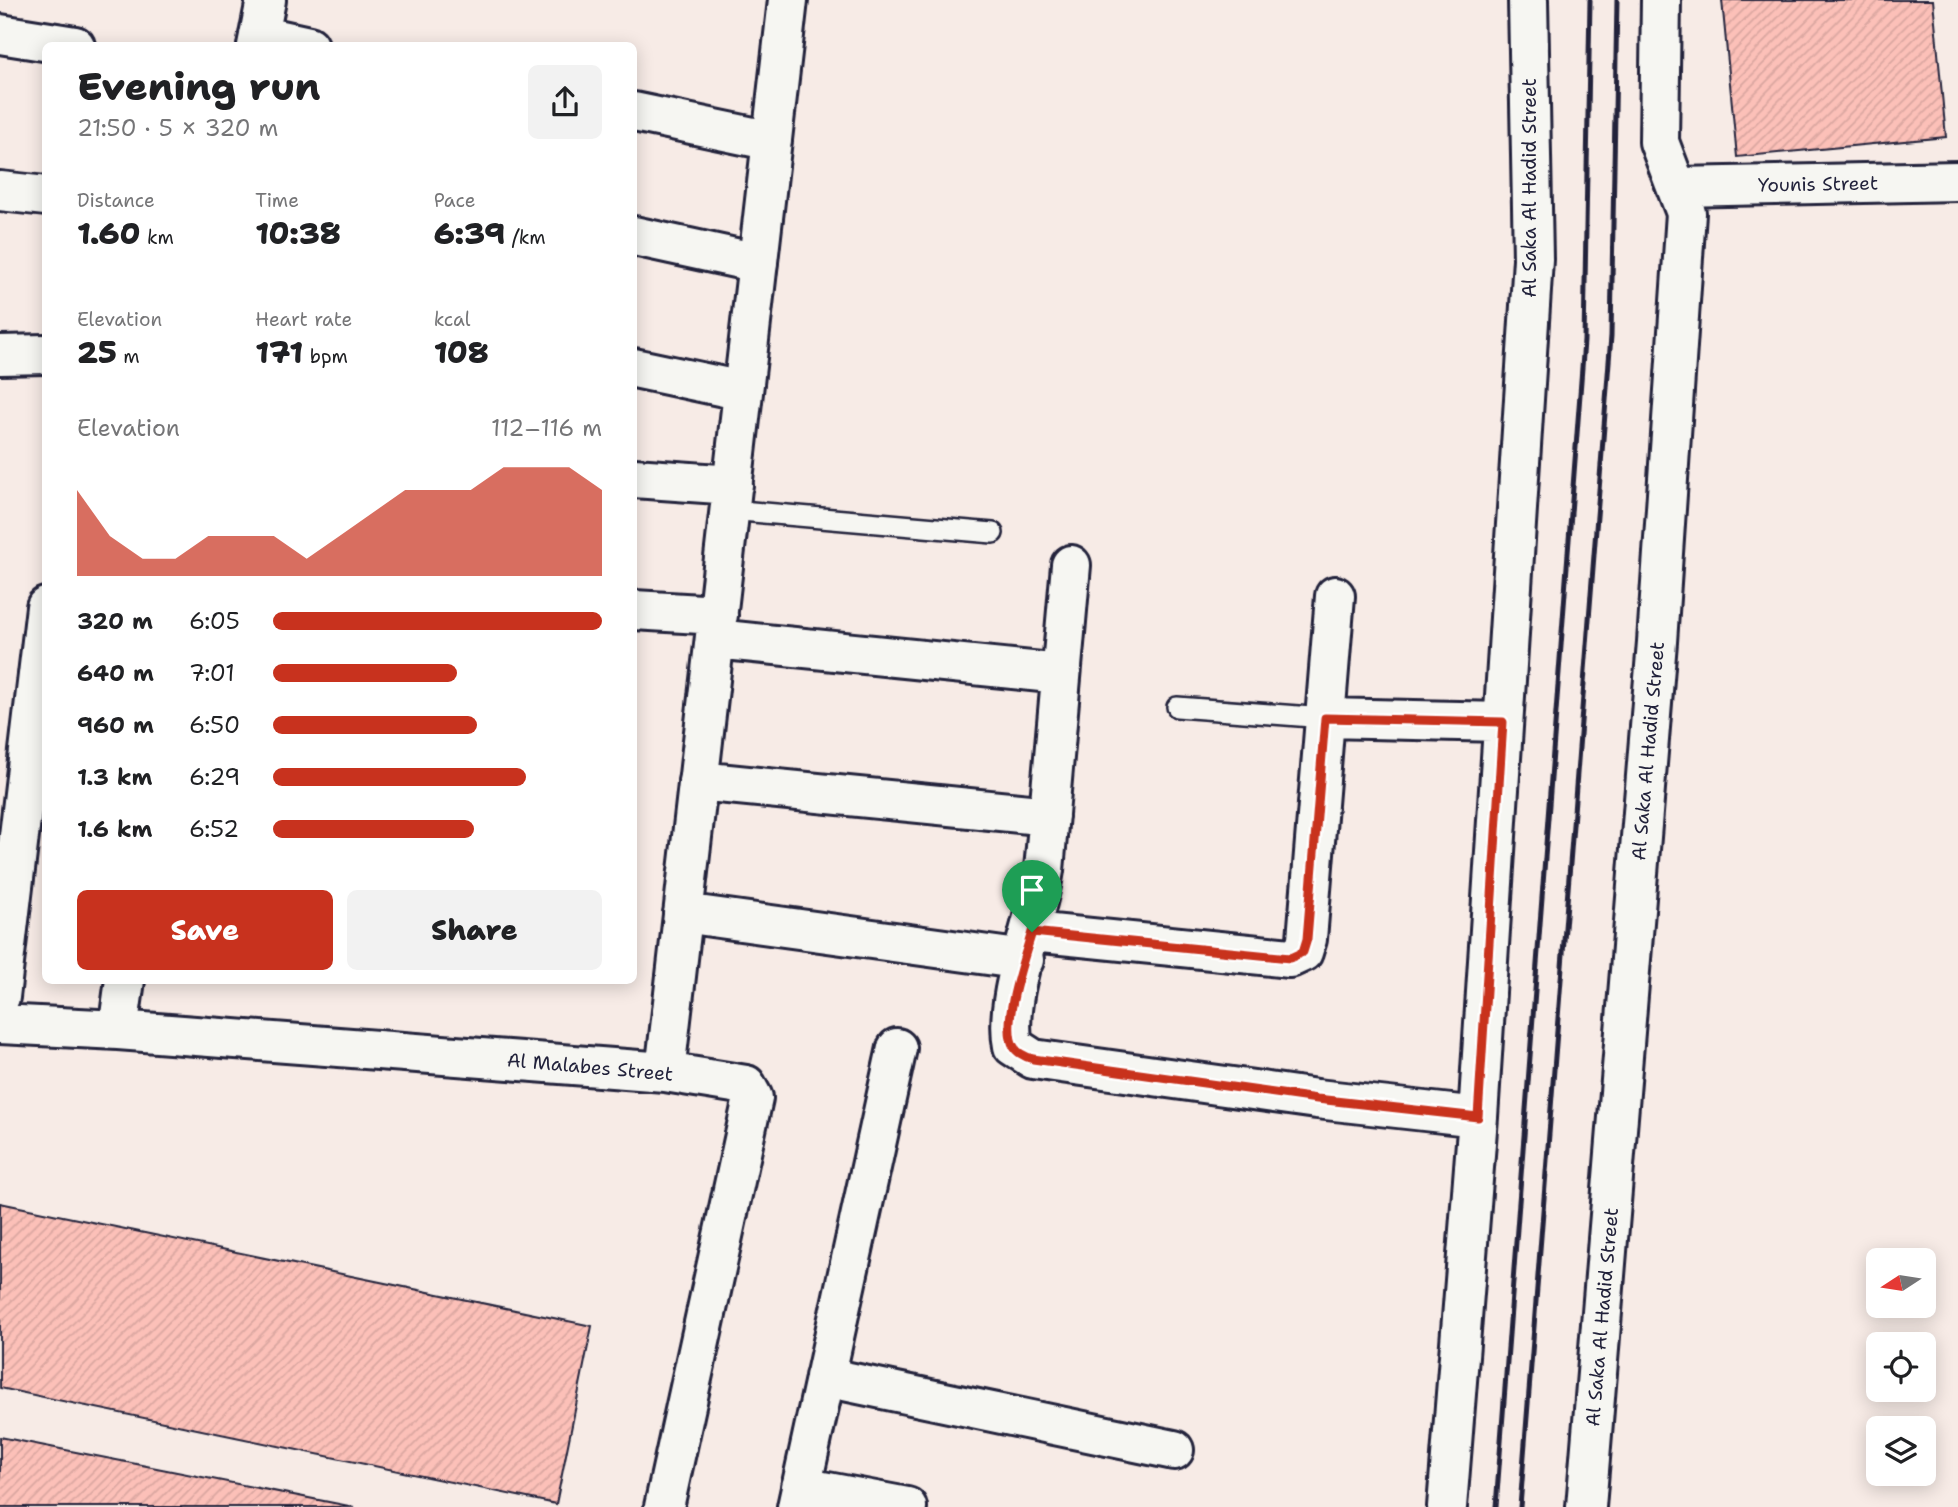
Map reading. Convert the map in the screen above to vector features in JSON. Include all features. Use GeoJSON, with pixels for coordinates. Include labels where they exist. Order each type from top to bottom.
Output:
{"type":"FeatureCollection","features":[{"type":"Feature","properties":{"kind":"street"},"geometry":{"type":"LineString","coordinates":[[665,1072],[789,0]]}},
{"type":"Feature","properties":{"kind":"street","name":"Al Saka Al Hadid Street"},"geometry":{"type":"LineString","coordinates":[[1447,1507],[1478,1117],[1533,259],[1528,0]]}},
{"type":"Feature","properties":{"kind":"street","name":"Al Saka Al Hadid Street"},"geometry":{"type":"LineString","coordinates":[[1586,1507],[1657,642],[1686,214],[1678,187],[1665,165],[1659,142],[1661,0]]}},
{"type":"Feature","properties":{"kind":"street"},"geometry":{"type":"LineString","coordinates":[[261,27],[299,42]]}},
{"type":"Feature","properties":{"kind":"street"},"geometry":{"type":"LineString","coordinates":[[0,34],[50,42]]}},
{"type":"Feature","properties":{"kind":"street"},"geometry":{"type":"LineString","coordinates":[[637,113],[772,141]]}},
{"type":"Feature","properties":{"kind":"street","name":"Younis Street"},"geometry":{"type":"LineString","coordinates":[[1678,187],[1958,181]]}},
{"type":"Feature","properties":{"kind":"street"},"geometry":{"type":"LineString","coordinates":[[0,191],[42,196]]}},
{"type":"Feature","properties":{"kind":"street"},"geometry":{"type":"LineString","coordinates":[[637,237],[758,263]]}},
{"type":"Feature","properties":{"kind":"street"},"geometry":{"type":"LineString","coordinates":[[0,355],[42,354]]}},
{"type":"Feature","properties":{"kind":"street"},"geometry":{"type":"LineString","coordinates":[[637,369],[743,391]]}},
{"type":"Feature","properties":{"kind":"street"},"geometry":{"type":"LineString","coordinates":[[637,479],[731,497]]}},
{"type":"Feature","properties":{"kind":"street"},"geometry":{"type":"LineString","coordinates":[[1071,565],[1041,894],[1012,1004],[1013,1046],[1025,1056],[1317,1099],[1478,1117]]}},
{"type":"Feature","properties":{"kind":"street"},"geometry":{"type":"LineString","coordinates":[[683,913],[1028,946],[1290,958],[1303,952],[1307,939],[1335,596]]}},
{"type":"Feature","properties":{"kind":"street"},"geometry":{"type":"LineString","coordinates":[[637,611],[716,627],[1061,674]]}},
{"type":"Feature","properties":{"kind":"street"},"geometry":{"type":"LineString","coordinates":[[0,997],[42,641]]}},
{"type":"Feature","properties":{"kind":"street"},"geometry":{"type":"LineString","coordinates":[[1325,718],[1503,722]]}},
{"type":"Feature","properties":{"kind":"street"},"geometry":{"type":"LineString","coordinates":[[698,781],[1049,816]]}},
{"type":"Feature","properties":{"kind":"street"},"geometry":{"type":"LineString","coordinates":[[118,1030],[124,984]]}},
{"type":"Feature","properties":{"kind":"street","name":"Al Malabes Street"},"geometry":{"type":"LineString","coordinates":[[0,1024],[118,1030],[665,1072],[746,1085],[753,1098],[664,1507]]}},
{"type":"Feature","properties":{"kind":"street"},"geometry":{"type":"LineString","coordinates":[[897,1048],[799,1497],[907,1507]]}},
{"type":"Feature","properties":{"kind":"street"},"geometry":{"type":"LineString","coordinates":[[825,1377],[1174,1450]]}},
{"type":"Feature","properties":{"kind":"lane"},"geometry":{"type":"LineString","coordinates":[[731,497],[993,533]]}},
{"type":"Feature","properties":{"kind":"lane"},"geometry":{"type":"LineString","coordinates":[[1177,707],[1325,718]]}},
{"type":"Feature","properties":{"kind":"building"},"geometry":{"type":"Polygon","coordinates":[[[1722,0],[1933,0],[1946,137],[1737,157],[1722,0]]]}},
{"type":"Feature","properties":{"kind":"building"},"geometry":{"type":"Polygon","coordinates":[[[0,1203],[592,1326],[556,1504],[0,1388],[0,1203]]]}},
{"type":"Feature","properties":{"kind":"building"},"geometry":{"type":"Polygon","coordinates":[[[0,1437],[354,1507],[0,1507],[0,1437]]]}},
{"type":"Feature","properties":{"kind":"railway"},"geometry":{"type":"LineString","coordinates":[[1496,1507],[1584,341],[1590,0]]}},
{"type":"Feature","properties":{"kind":"railway"},"geometry":{"type":"LineString","coordinates":[[1520,1507],[1611,336],[1617,0]]}},
{"type":"Feature","properties":{"kind":"route"},"geometry":{"type":"LineString","coordinates":[[1325,718],[1503,722],[1478,1117],[1317,1099],[1025,1056],[1013,1046],[1012,1004],[1032,932],[1290,958],[1303,952],[1307,939],[1325,718]]}}]}
